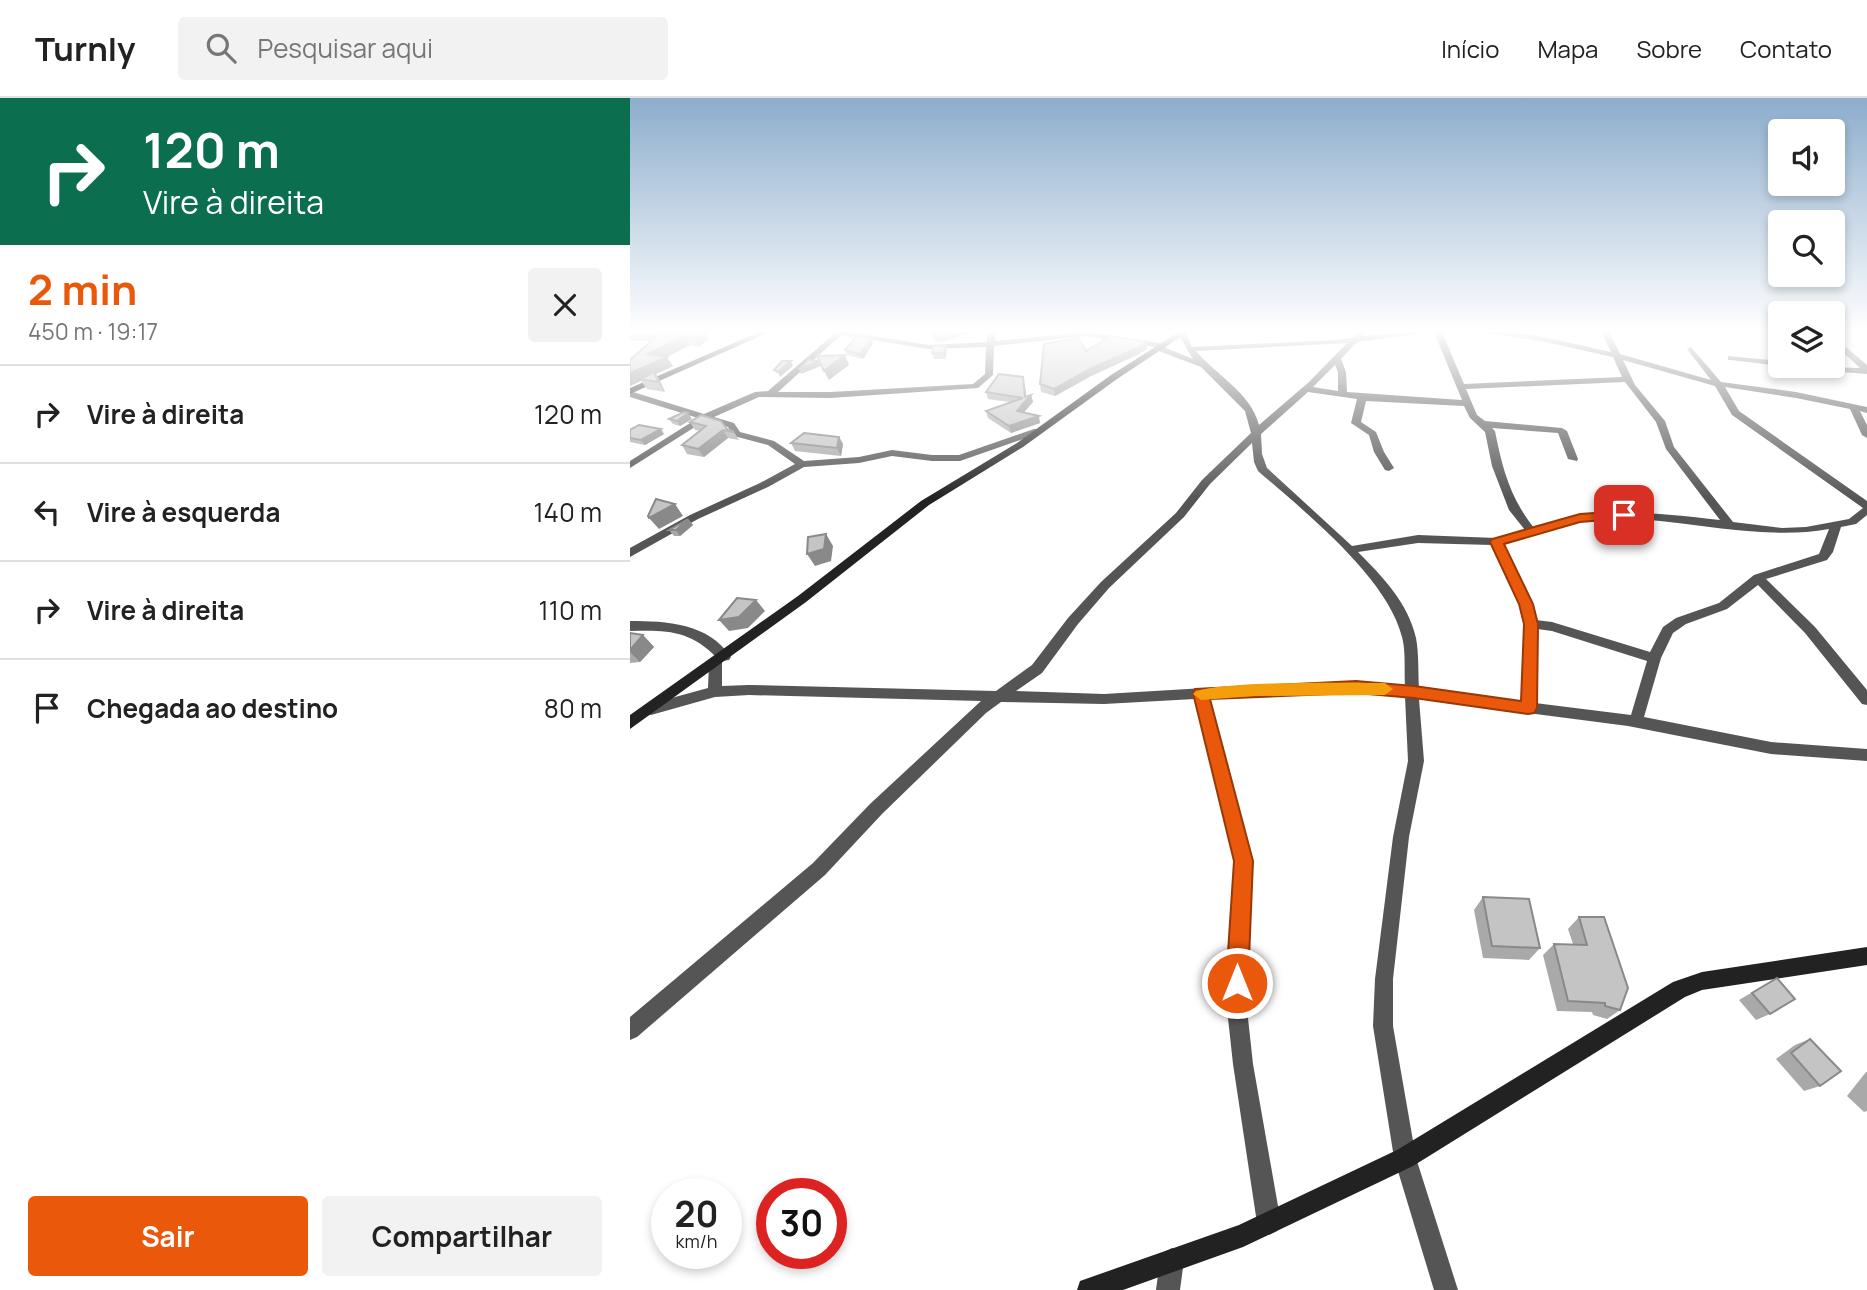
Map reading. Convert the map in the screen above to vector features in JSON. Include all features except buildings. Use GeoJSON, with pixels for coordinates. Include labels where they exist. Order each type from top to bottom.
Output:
{"type":"FeatureCollection","features":[{"type":"Feature","properties":{"kind":"street"},"geometry":{"type":"LineString","coordinates":[[771,393],[777,388]]}},
{"type":"Feature","properties":{"kind":"street"},"geometry":{"type":"LineString","coordinates":[[630,465],[705,417],[745,397],[771,393],[830,395],[966,388]]}},
{"type":"Feature","properties":{"kind":"street"},"geometry":{"type":"LineString","coordinates":[[630,723],[720,660],[925,503],[988,466],[1101,388]]}},
{"type":"Feature","properties":{"kind":"street"},"geometry":{"type":"LineString","coordinates":[[1226,388],[1249,410],[1255,425],[1256,458],[1262,469],[1382,583],[1409,638],[1416,761],[1401,838],[1384,979],[1382,1026],[1405,1158],[1446,1290]]}},
{"type":"Feature","properties":{"kind":"street"},"geometry":{"type":"LineString","coordinates":[[1343,388],[1343,395]]}},
{"type":"Feature","properties":{"kind":"street"},"geometry":{"type":"LineString","coordinates":[[1461,388],[1473,416],[1490,431],[1497,466],[1514,509],[1532,532]]}},
{"type":"Feature","properties":{"kind":"street"},"geometry":{"type":"LineString","coordinates":[[1633,388],[1660,422],[1669,447],[1730,525]]}},
{"type":"Feature","properties":{"kind":"street"},"geometry":{"type":"LineString","coordinates":[[1350,550],[1418,539],[1496,542],[1580,518],[1624,515],[1782,531],[1852,522],[1867,508],[1735,413],[1721,388]]}},
{"type":"Feature","properties":{"kind":"street"},"geometry":{"type":"LineString","coordinates":[[1735,388],[1867,410]]}},
{"type":"Feature","properties":{"kind":"street"},"geometry":{"type":"LineString","coordinates":[[630,1030],[819,869],[876,809],[997,696],[1037,669],[1073,621],[1105,585],[1180,515],[1206,482],[1277,413],[1307,389],[1362,398],[1468,403]]}},
{"type":"Feature","properties":{"kind":"street"},"geometry":{"type":"LineString","coordinates":[[630,392],[731,425],[737,434],[771,443],[802,464]]}},
{"type":"Feature","properties":{"kind":"street"},"geometry":{"type":"LineString","coordinates":[[1362,398],[1356,423],[1373,433],[1379,452],[1389,468]]}},
{"type":"Feature","properties":{"kind":"street"},"geometry":{"type":"LineString","coordinates":[[1853,407],[1867,435]]}},
{"type":"Feature","properties":{"kind":"street"},"geometry":{"type":"LineString","coordinates":[[1481,424],[1562,431],[1567,451],[1573,458]]}},
{"type":"Feature","properties":{"kind":"street"},"geometry":{"type":"LineString","coordinates":[[630,553],[694,517],[802,464],[859,460],[892,453],[960,458],[1037,431]]}},
{"type":"Feature","properties":{"kind":"street"},"geometry":{"type":"LineString","coordinates":[[1636,722],[1654,658],[1668,630],[1681,621],[1723,606],[1774,570],[1823,556],[1836,526]]}},
{"type":"Feature","properties":{"kind":"street"},"geometry":{"type":"LineString","coordinates":[[1496,542],[1526,604],[1531,624],[1528,708]]}},
{"type":"Feature","properties":{"kind":"street"},"geometry":{"type":"LineString","coordinates":[[1758,579],[1810,630],[1867,700]]}},
{"type":"Feature","properties":{"kind":"street"},"geometry":{"type":"LineString","coordinates":[[1531,624],[1552,627],[1654,658]]}},
{"type":"Feature","properties":{"kind":"street"},"geometry":{"type":"LineString","coordinates":[[630,626],[690,630],[713,644],[720,660],[715,692]]}},
{"type":"Feature","properties":{"kind":"street"},"geometry":{"type":"LineString","coordinates":[[651,709],[715,692],[749,690],[1104,699],[1356,687],[1414,692],[1636,722],[1771,748],[1867,755]]}},
{"type":"Feature","properties":{"kind":"street"},"geometry":{"type":"LineString","coordinates":[[1201,693],[1243,861],[1237,957],[1237,1009],[1242,1064],[1269,1223]]}},
{"type":"Feature","properties":{"kind":"street"},"geometry":{"type":"LineString","coordinates":[[1089,1290],[1269,1223],[1405,1158],[1680,989],[1702,981],[1867,956]]}},
{"type":"Feature","properties":{"kind":"street"},"geometry":{"type":"LineString","coordinates":[[1168,1290],[1172,1260]]}},
{"type":"Feature","properties":{"kind":"slow traffic"},"geometry":{"type":"LineString","coordinates":[[1201,694],[1356,687],[1385,689]]}},
{"type":"Feature","properties":{"kind":"route"},"geometry":{"type":"LineString","coordinates":[[1237,983],[1243,861],[1221,783],[1201,693],[1356,687],[1528,708],[1531,624],[1526,604],[1496,542],[1580,518],[1624,515]]}}]}
